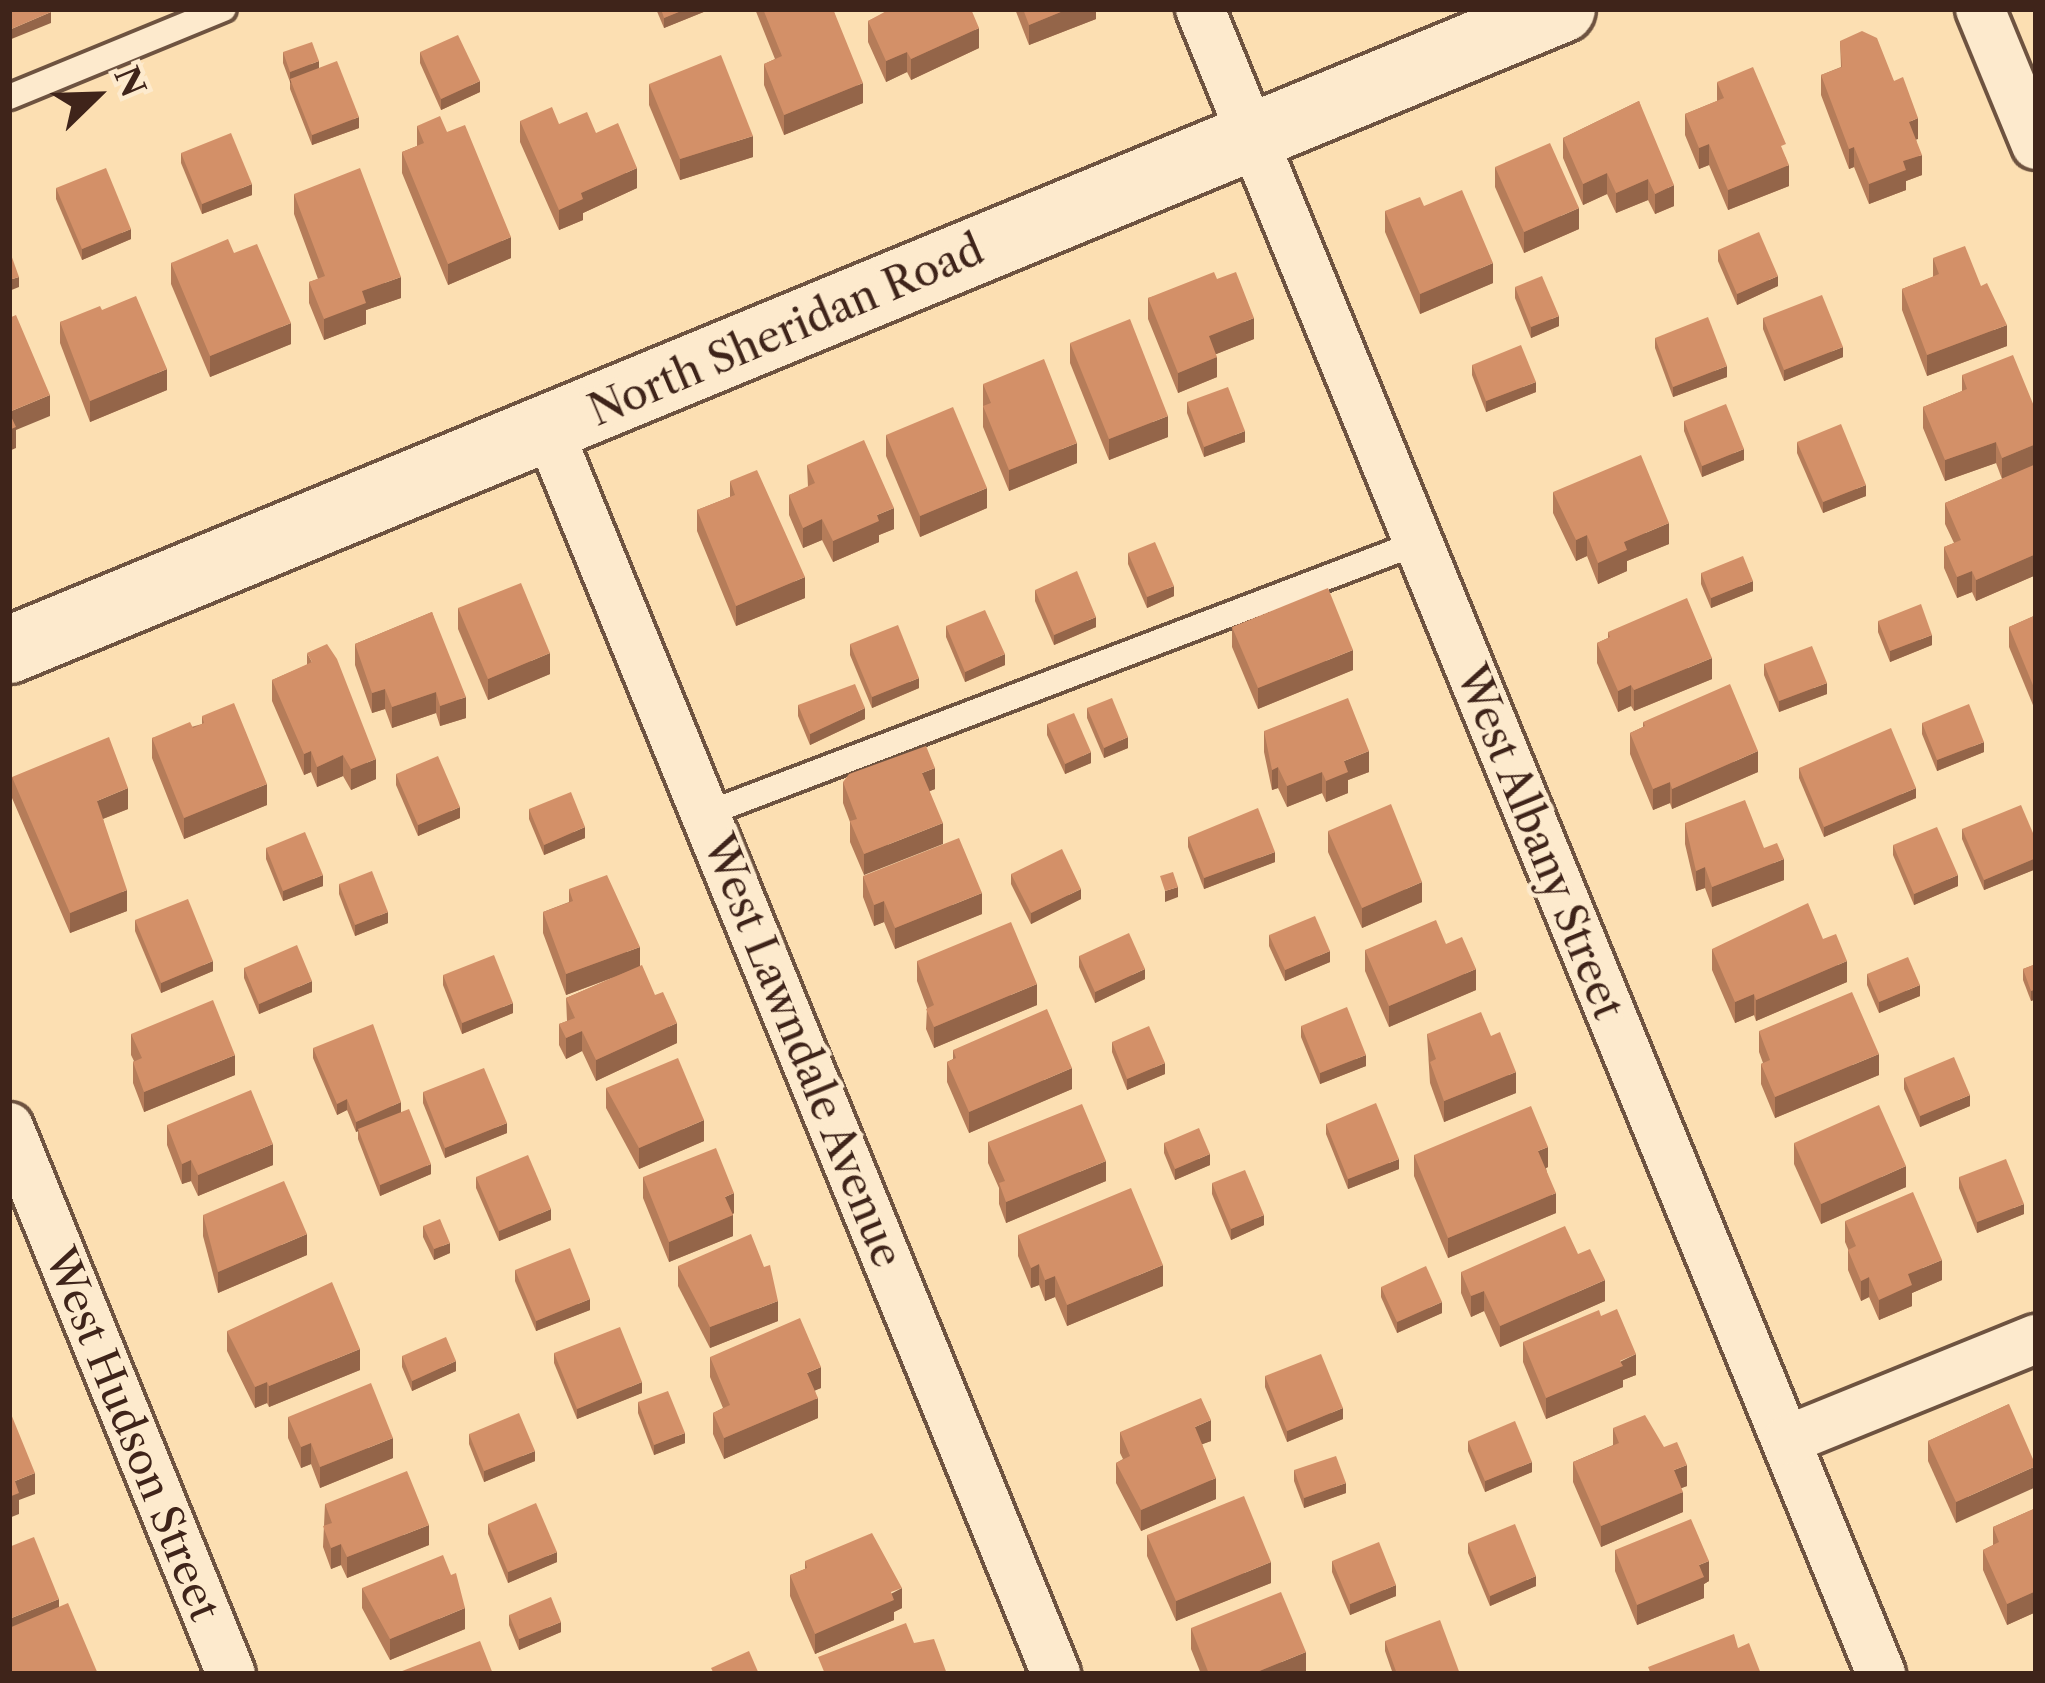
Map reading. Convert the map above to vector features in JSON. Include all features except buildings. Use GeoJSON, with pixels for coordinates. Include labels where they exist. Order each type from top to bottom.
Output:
{"type":"FeatureCollection","features":[{"type":"Feature","properties":{"kind":"main road","name":"North Sheridan Road"},"geometry":{"type":"LineString","coordinates":[[9,650],[1562,9]]}},
{"type":"Feature","properties":{"kind":"street","name":"West Albany Street"},"geometry":{"type":"LineString","coordinates":[[1200,9],[1881,1674]]}},
{"type":"Feature","properties":{"kind":"street"},"geometry":{"type":"LineString","coordinates":[[1980,9],[2036,146]]}},
{"type":"Feature","properties":{"kind":"street","name":"West Lawndale Avenue"},"geometry":{"type":"LineString","coordinates":[[548,429],[1056,1674]]}},
{"type":"Feature","properties":{"kind":"street","name":"West Hudson Street"},"geometry":{"type":"LineString","coordinates":[[9,1127],[231,1674]]}},
{"type":"Feature","properties":{"kind":"street"},"geometry":{"type":"LineString","coordinates":[[1786,1440],[2036,1339]]}},
{"type":"Feature","properties":{"kind":"lane"},"geometry":{"type":"LineString","coordinates":[[9,97],[224,9]]}},
{"type":"Feature","properties":{"kind":"lane"},"geometry":{"type":"LineString","coordinates":[[706,814],[1418,543]]}}]}
